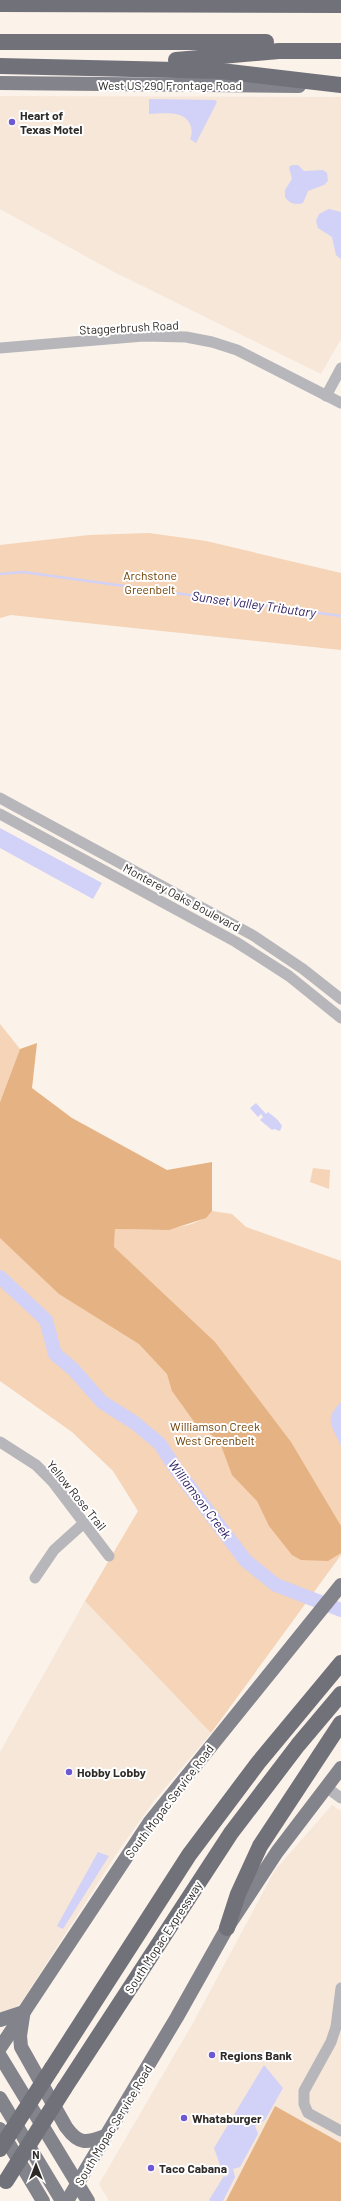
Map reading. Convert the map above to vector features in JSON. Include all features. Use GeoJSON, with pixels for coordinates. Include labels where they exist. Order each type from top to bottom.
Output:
{"type":"FeatureCollection","features":[{"type":"Feature","properties":{"kind":"highway"},"geometry":{"type":"LineString","coordinates":[[0,4],[341,4]]}},
{"type":"Feature","properties":{"kind":"highway"},"geometry":{"type":"LineString","coordinates":[[0,42],[341,42]]}},
{"type":"Feature","properties":{"kind":"highway"},"geometry":{"type":"LineString","coordinates":[[0,62],[50,60],[163,61],[271,51],[341,51]]}},
{"type":"Feature","properties":{"kind":"highway"},"geometry":{"type":"LineString","coordinates":[[0,66],[221,71],[341,85]]}},
{"type":"Feature","properties":{"kind":"highway","name":"South Mopac Expressway"},"geometry":{"type":"LineString","coordinates":[[0,2149],[189,1855],[258,1763],[339,1666]]}},
{"type":"Feature","properties":{"kind":"highway","name":"South Mopac Expressway"},"geometry":{"type":"LineString","coordinates":[[3,2185],[231,1833],[298,1745],[341,1694]]}},
{"type":"Feature","properties":{"kind":"highway"},"geometry":{"type":"LineString","coordinates":[[227,1928],[238,1894],[260,1846],[341,1722]]}},
{"type":"Feature","properties":{"kind":"main road","name":"West US 290 Frontage Road"},"geometry":{"type":"LineString","coordinates":[[0,82],[112,85],[341,85]]}},
{"type":"Feature","properties":{"kind":"main road","name":"South Mopac Service Road"},"geometry":{"type":"LineString","coordinates":[[0,2048],[149,1822],[341,1585]]}},
{"type":"Feature","properties":{"kind":"main road","name":"South Mopac Service Road"},"geometry":{"type":"LineString","coordinates":[[67,2201],[177,2017],[227,1928],[277,1852],[341,1768]]}},
{"type":"Feature","properties":{"kind":"main road"},"geometry":{"type":"LineString","coordinates":[[0,2020],[24,2012],[20,2036],[21,2047],[66,2127],[73,2136],[81,2141],[90,2141],[106,2136]]}},
{"type":"Feature","properties":{"kind":"main road"},"geometry":{"type":"LineString","coordinates":[[0,2056],[88,2201]]}},
{"type":"Feature","properties":{"kind":"main road"},"geometry":{"type":"LineString","coordinates":[[0,2098],[62,2201]]}},
{"type":"Feature","properties":{"kind":"main road"},"geometry":{"type":"LineString","coordinates":[[0,2129],[43,2201]]}},
{"type":"Feature","properties":{"kind":"street","name":"Staggerbrush Road"},"geometry":{"type":"LineString","coordinates":[[0,348],[144,336],[186,337],[212,342],[237,350],[341,403]]}},
{"type":"Feature","properties":{"kind":"street"},"geometry":{"type":"LineString","coordinates":[[326,396],[341,368]]}},
{"type":"Feature","properties":{"kind":"street","name":"Monterey Oaks Boulevard"},"geometry":{"type":"LineString","coordinates":[[0,798],[247,932],[303,968],[341,999]]}},
{"type":"Feature","properties":{"kind":"street","name":"Monterey Oaks Boulevard"},"geometry":{"type":"LineString","coordinates":[[0,814],[236,942],[289,976],[341,1018]]}},
{"type":"Feature","properties":{"kind":"street","name":"Yellow Rose Trail"},"geometry":{"type":"LineString","coordinates":[[0,1443],[36,1465],[52,1481],[109,1556]]}},
{"type":"Feature","properties":{"kind":"street"},"geometry":{"type":"LineString","coordinates":[[35,1578],[54,1550],[84,1524]]}},
{"type":"Feature","properties":{"kind":"street"},"geometry":{"type":"LineString","coordinates":[[326,1787],[341,1798]]}},
{"type":"Feature","properties":{"kind":"street"},"geometry":{"type":"LineString","coordinates":[[341,1988],[336,2027],[331,2042],[304,2091],[303,2098],[308,2113],[341,2131]]}},
{"type":"Feature","properties":{"kind":"shaded area"},"geometry":{"type":"Polygon","coordinates":[[[0,96],[341,97],[341,339],[321,374],[114,272],[0,209],[0,96]]]}},
{"type":"Feature","properties":{"kind":"shaded area"},"geometry":{"type":"Polygon","coordinates":[[[85,1601],[211,1733],[154,1801],[121,1847],[21,2003],[12,2010],[0,2013],[0,1752],[85,1601]]]}},
{"type":"Feature","properties":{"kind":"shaded area"},"geometry":{"type":"Polygon","coordinates":[[[332,1805],[341,1811],[341,2143],[275,2107],[226,2201],[109,2201],[99,2184],[193,2023],[275,1870],[332,1805]]]}},
{"type":"Feature","properties":{"kind":"green space","name":"Archstone Greenbelt"},"geometry":{"type":"Polygon","coordinates":[[[149,533],[206,541],[341,573],[341,650],[11,615],[0,618],[0,545],[89,535],[149,533]]]}},
{"type":"Feature","properties":{"kind":"green space"},"geometry":{"type":"Polygon","coordinates":[[[0,1024],[20,1049],[0,1102],[0,1024]]]}},
{"type":"Feature","properties":{"kind":"green space"},"geometry":{"type":"Polygon","coordinates":[[[37,1043],[32,1088],[72,1118],[167,1170],[212,1162],[212,1211],[206,1218],[169,1230],[115,1229],[114,1247],[215,1342],[291,1442],[341,1526],[341,1553],[328,1561],[301,1560],[292,1555],[269,1526],[257,1501],[232,1475],[219,1440],[195,1423],[172,1391],[167,1374],[139,1344],[59,1294],[0,1238],[0,1102],[20,1049],[37,1043]]]}},
{"type":"Feature","properties":{"kind":"green space"},"geometry":{"type":"Polygon","coordinates":[[[313,1168],[330,1170],[329,1189],[310,1182],[313,1168]]]}},
{"type":"Feature","properties":{"kind":"green space","name":"Williamson Creek West Greenbelt"},"geometry":{"type":"Polygon","coordinates":[[[0,1174],[114,1246],[115,1229],[166,1229],[180,1227],[192,1224],[212,1211],[232,1214],[246,1227],[341,1261],[341,1555],[211,1733],[85,1601],[138,1511],[113,1471],[72,1432],[0,1381],[0,1174]]]}},
{"type":"Feature","properties":{"kind":"green space"},"geometry":{"type":"Polygon","coordinates":[[[275,2106],[341,2143],[341,2201],[226,2201],[275,2106]]]}},
{"type":"Feature","properties":{"kind":"water"},"geometry":{"type":"Polygon","coordinates":[[[149,99],[215,100],[217,102],[196,143],[190,139],[192,133],[191,127],[184,117],[167,113],[149,114],[149,99]]]}},
{"type":"Feature","properties":{"kind":"water"},"geometry":{"type":"Polygon","coordinates":[[[292,165],[298,165],[304,171],[323,170],[327,173],[328,181],[324,185],[308,191],[303,203],[292,203],[285,197],[285,190],[292,179],[289,167],[292,165]]]}},
{"type":"Feature","properties":{"kind":"water"},"geometry":{"type":"Polygon","coordinates":[[[329,209],[341,212],[341,259],[336,255],[332,237],[318,228],[316,221],[319,214],[329,209]]]}},
{"type":"Feature","properties":{"kind":"water"},"geometry":{"type":"Polygon","coordinates":[[[0,828],[102,883],[93,899],[0,848],[0,828]]]}},
{"type":"Feature","properties":{"kind":"water"},"geometry":{"type":"Polygon","coordinates":[[[256,1103],[266,1114],[268,1112],[276,1118],[282,1126],[280,1131],[274,1129],[272,1130],[260,1120],[263,1117],[261,1114],[258,1117],[250,1108],[256,1103]]]}},
{"type":"Feature","properties":{"kind":"water"},"geometry":{"type":"Polygon","coordinates":[[[341,1402],[341,1446],[332,1428],[331,1418],[335,1408],[341,1402]]]}},
{"type":"Feature","properties":{"kind":"water"},"geometry":{"type":"Polygon","coordinates":[[[98,1852],[109,1856],[63,1929],[57,1926],[98,1852]]]}},
{"type":"Feature","properties":{"kind":"water"},"geometry":{"type":"Polygon","coordinates":[[[264,2065],[283,2088],[265,2120],[255,2126],[258,2134],[240,2167],[233,2169],[235,2177],[223,2201],[210,2201],[209,2200],[224,2176],[226,2177],[228,2175],[221,2168],[214,2148],[264,2065]]]}},
{"type":"Feature","properties":{"kind":"waterway","name":"Sunset Valley Tributary"},"geometry":{"type":"LineString","coordinates":[[0,574],[23,572],[341,616]]}},
{"type":"Feature","properties":{"kind":"waterway","name":"Williamson Creek"},"geometry":{"type":"LineString","coordinates":[[0,1277],[46,1320],[55,1354],[73,1369],[102,1402],[135,1423],[160,1444],[176,1469],[246,1561],[276,1585],[341,1610]]}},
{"type":"Feature","properties":{"kind":"place","name":"Heart of Texas Motel"},"geometry":{"type":"Point","coordinates":[12,122]}},
{"type":"Feature","properties":{"kind":"place","name":"Hobby Lobby"},"geometry":{"type":"Point","coordinates":[69,1772]}},
{"type":"Feature","properties":{"kind":"place","name":"Regions Bank"},"geometry":{"type":"Point","coordinates":[212,2055]}},
{"type":"Feature","properties":{"kind":"place","name":"Whataburger"},"geometry":{"type":"Point","coordinates":[184,2118]}},
{"type":"Feature","properties":{"kind":"place","name":"Taco Cabana"},"geometry":{"type":"Point","coordinates":[151,2168]}}]}
